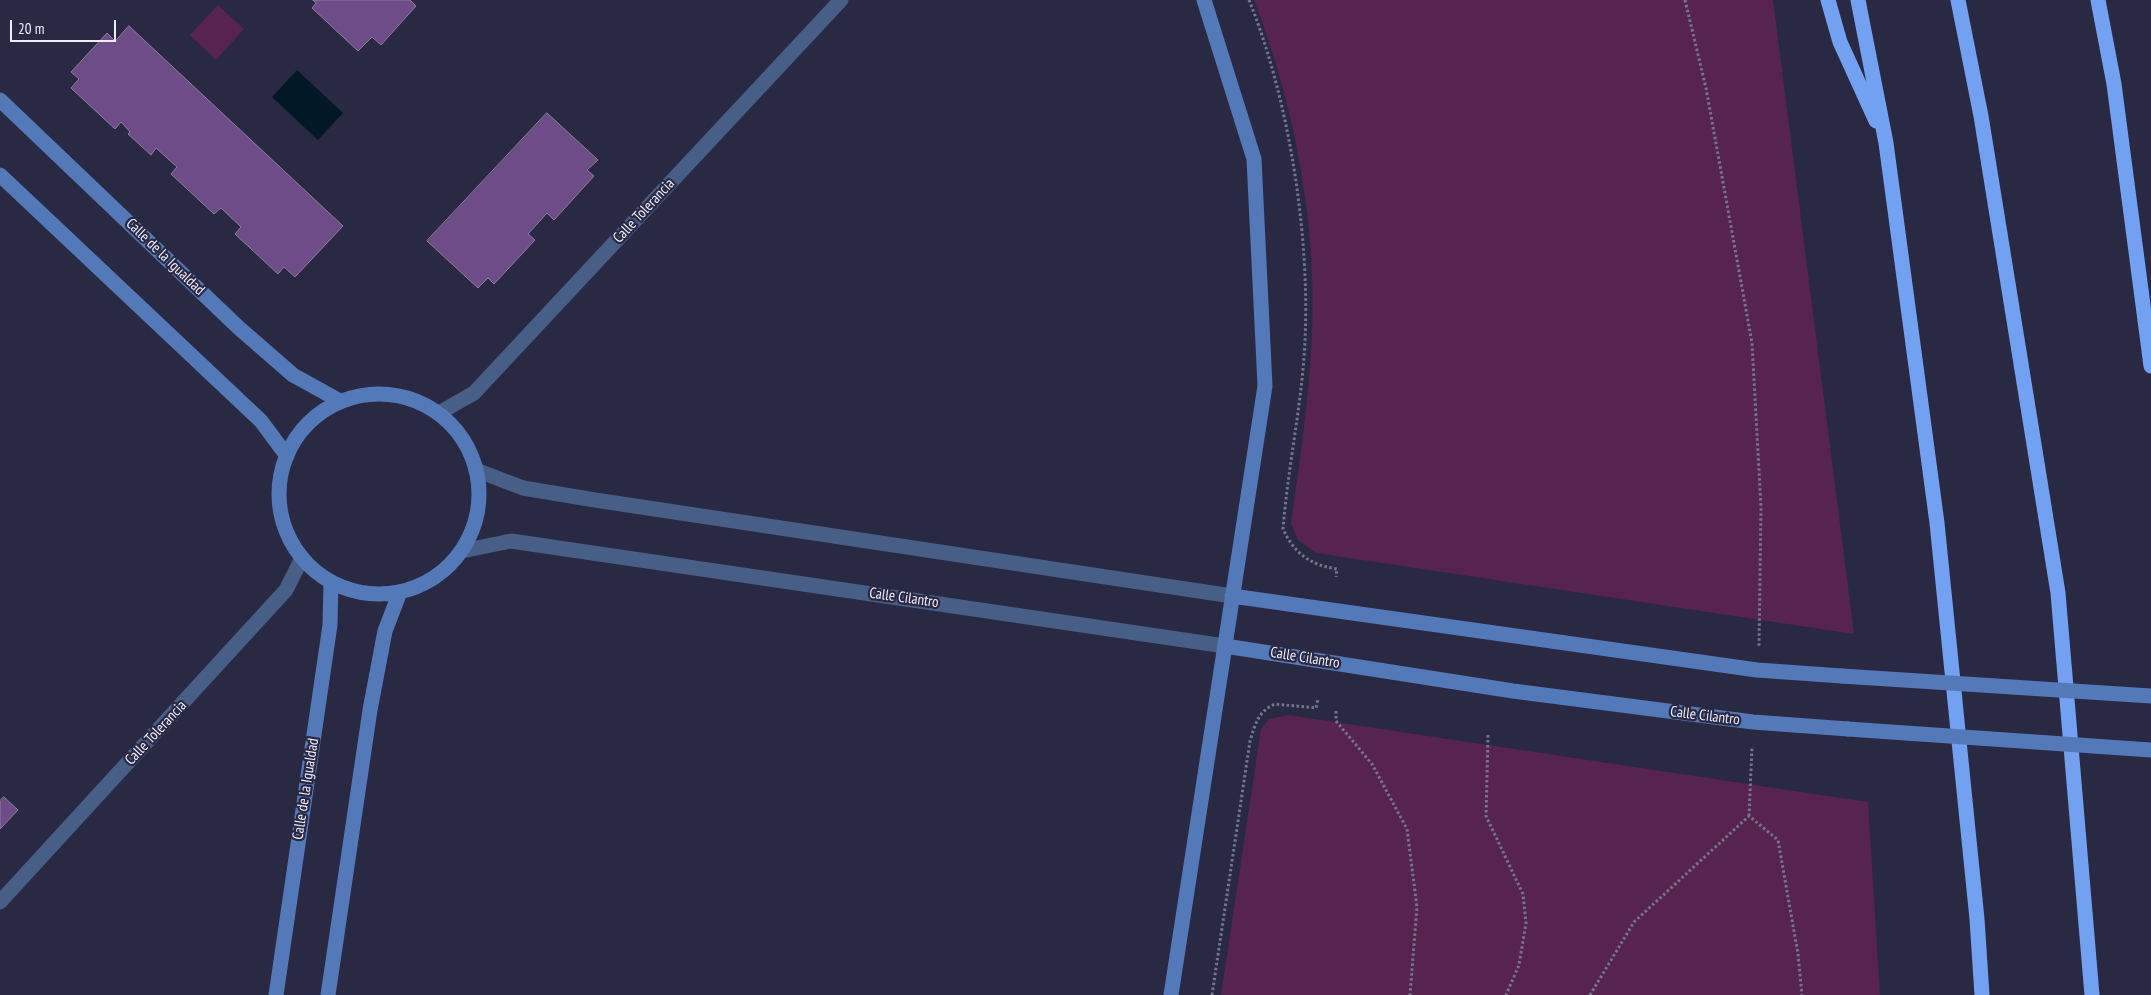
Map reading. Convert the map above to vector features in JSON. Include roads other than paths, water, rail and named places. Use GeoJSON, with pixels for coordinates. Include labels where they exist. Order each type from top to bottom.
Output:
{"type":"FeatureCollection","features":[{"type":"Feature","properties":{"kind":"highway"},"geometry":{"type":"LineString","coordinates":[[1828,0],[1840,42],[1886,143]]}},
{"type":"Feature","properties":{"kind":"highway"},"geometry":{"type":"LineString","coordinates":[[1858,0],[1886,143],[1938,533],[1977,919],[1982,995]]}},
{"type":"Feature","properties":{"kind":"highway"},"geometry":{"type":"LineString","coordinates":[[1958,0],[1982,116],[2058,593],[2092,995]]}},
{"type":"Feature","properties":{"kind":"highway"},"geometry":{"type":"LineString","coordinates":[[2098,0],[2114,84],[2151,366]]}},
{"type":"Feature","properties":{"kind":"street","name":"Calle Tolerancia"},"geometry":{"type":"LineString","coordinates":[[439,413],[474,393],[841,0]]}},
{"type":"Feature","properties":{"kind":"street"},"geometry":{"type":"LineString","coordinates":[[1170,995],[1265,386],[1254,160],[1204,0]]}},
{"type":"Feature","properties":{"kind":"street","name":"Calle de la Igualdad"},"geometry":{"type":"LineString","coordinates":[[0,100],[293,376],[340,401]]}},
{"type":"Feature","properties":{"kind":"street"},"geometry":{"type":"LineString","coordinates":[[0,175],[260,421],[287,456]]}},
{"type":"Feature","properties":{"kind":"street"},"geometry":{"type":"LineString","coordinates":[[381,393],[401,396],[421,402],[439,413],[456,429],[468,448],[476,470],[479,498],[474,526],[462,551],[445,570],[424,584],[400,592],[376,594],[353,591],[331,582],[302,558],[288,534],[280,509],[280,482],[287,456],[299,433],[318,414],[340,401],[360,395],[381,393]]}},
{"type":"Feature","properties":{"kind":"street"},"geometry":{"type":"LineString","coordinates":[[476,470],[524,488],[595,500],[1232,596],[1738,667],[1842,676],[2151,696]]}},
{"type":"Feature","properties":{"kind":"street","name":"Calle Cilantro"},"geometry":{"type":"LineString","coordinates":[[462,551],[512,541],[1225,646],[1513,691],[1754,722],[2151,750]]}},
{"type":"Feature","properties":{"kind":"street","name":"Calle Tolerancia"},"geometry":{"type":"LineString","coordinates":[[0,902],[286,590],[302,558]]}},
{"type":"Feature","properties":{"kind":"street","name":"Calle de la Igualdad"},"geometry":{"type":"LineString","coordinates":[[276,995],[330,625],[331,582]]}},
{"type":"Feature","properties":{"kind":"street"},"geometry":{"type":"LineString","coordinates":[[328,995],[370,710],[385,631],[400,592]]}},
{"type":"Feature","properties":{"kind":"water"},"geometry":{"type":"Polygon","coordinates":[[[297,70],[343,113],[318,140],[272,97],[297,70]]]}}]}
